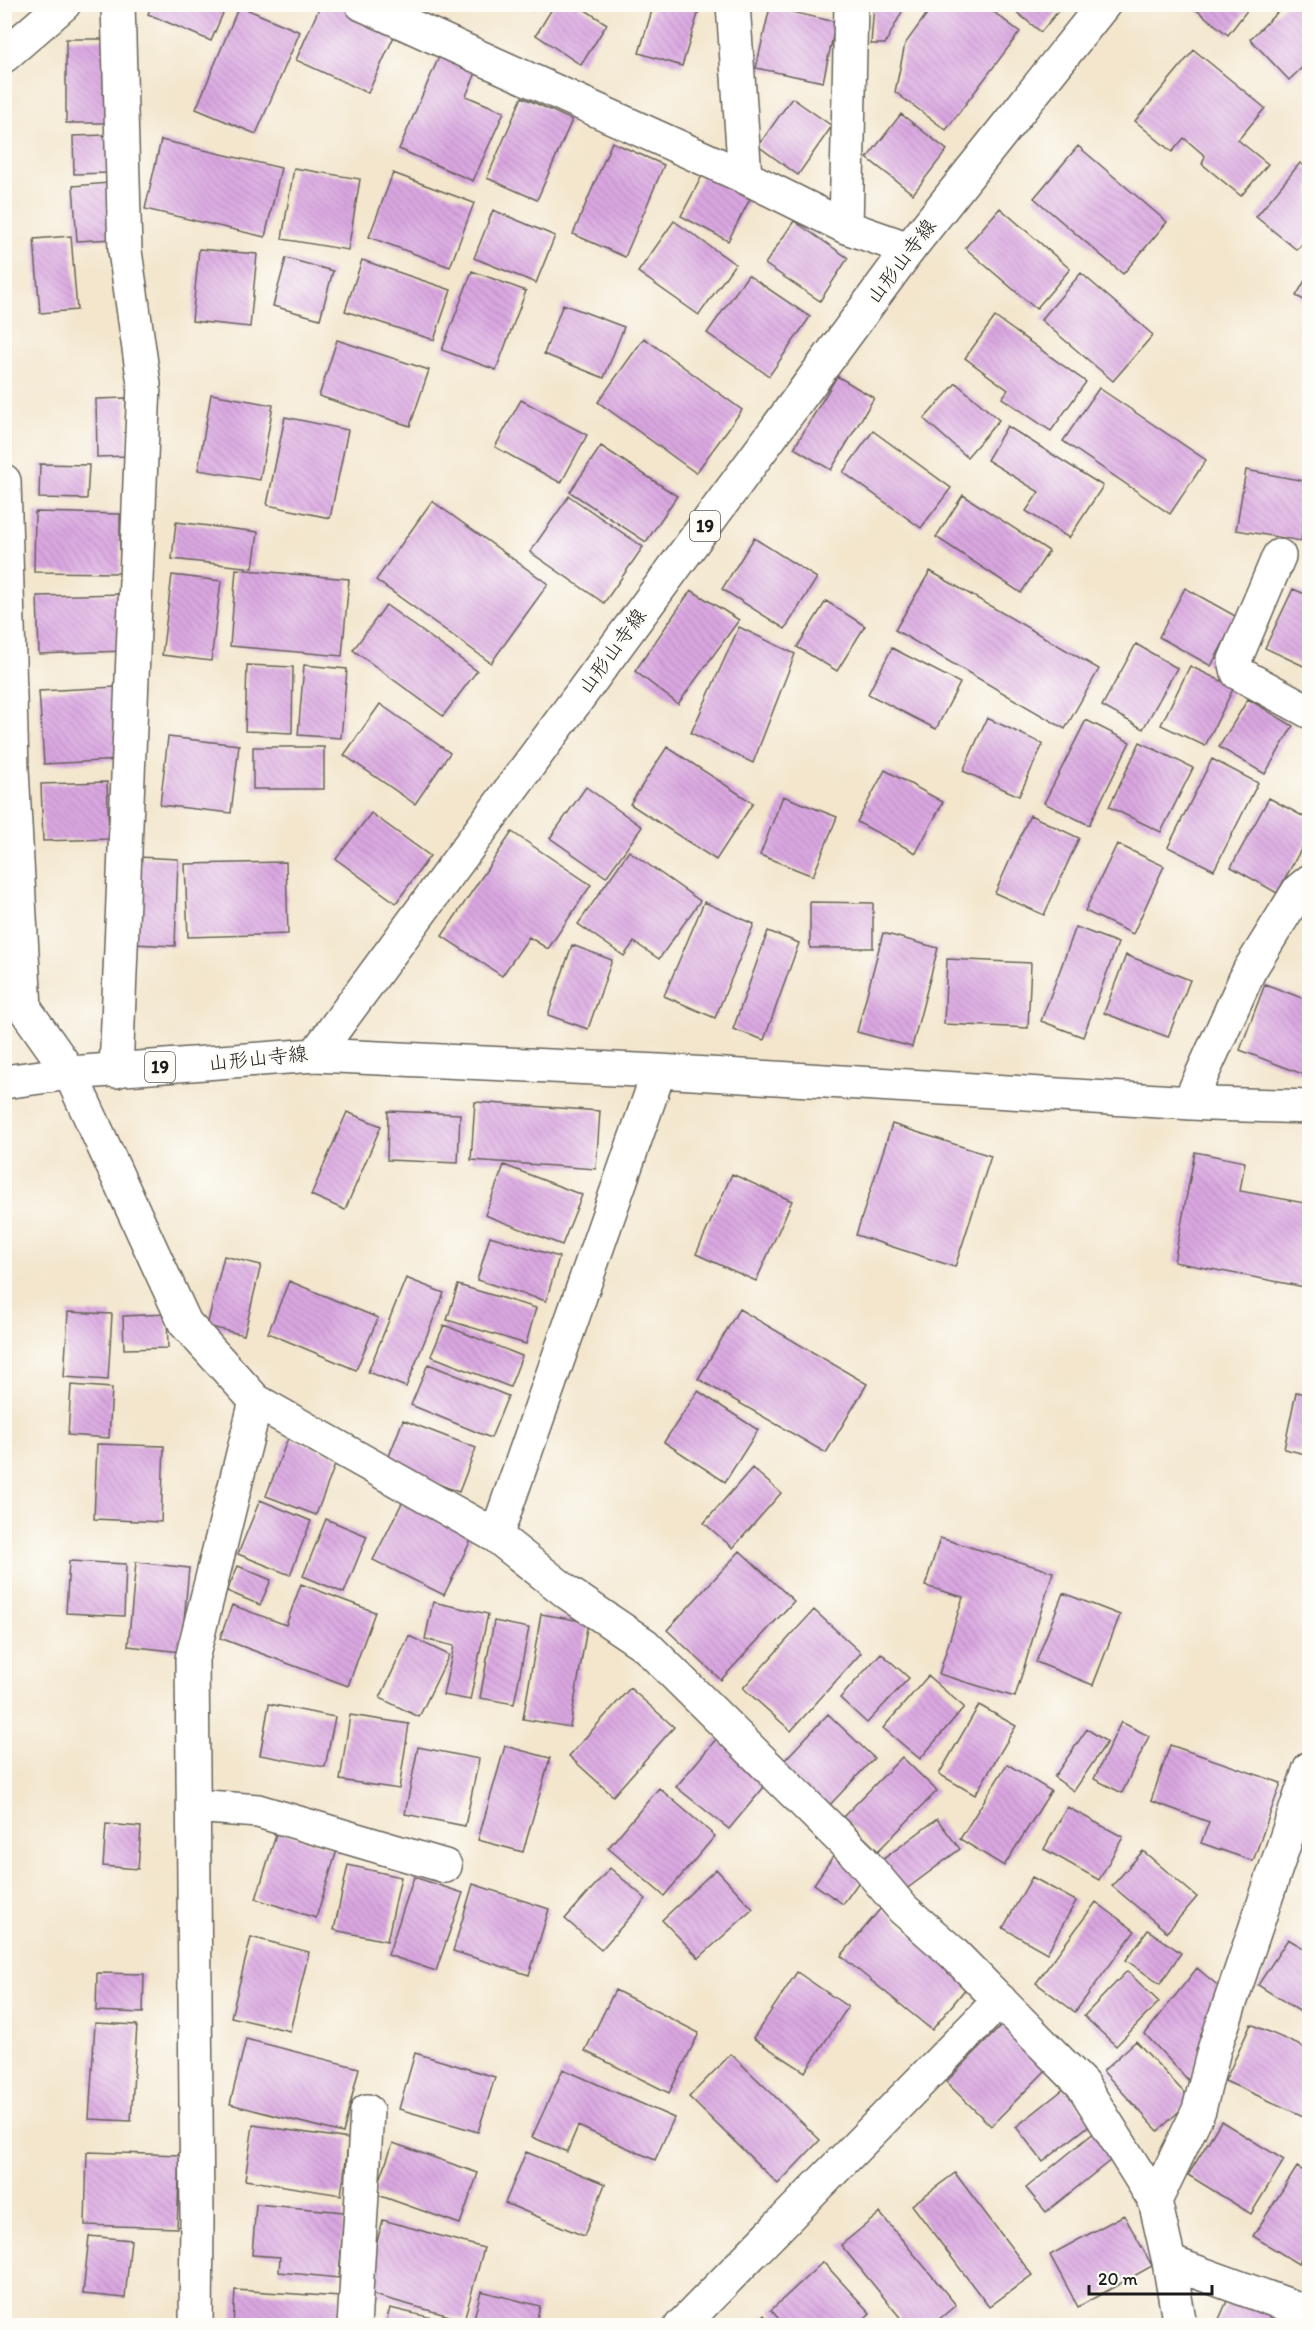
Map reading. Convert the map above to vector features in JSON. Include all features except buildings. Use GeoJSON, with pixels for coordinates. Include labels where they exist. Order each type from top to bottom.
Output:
{"type":"FeatureCollection","features":[{"type":"Feature","properties":{"kind":"main road"},"geometry":{"type":"LineString","coordinates":[[4,56],[64,4]]}},
{"type":"Feature","properties":{"kind":"main road"},"geometry":{"type":"LineString","coordinates":[[116,1071],[144,384],[125,250],[118,4]]}},
{"type":"Feature","properties":{"kind":"main road"},"geometry":{"type":"LineString","coordinates":[[362,4],[745,177],[846,227],[909,249]]}},
{"type":"Feature","properties":{"kind":"main road"},"geometry":{"type":"LineString","coordinates":[[733,4],[745,177]]}},
{"type":"Feature","properties":{"kind":"main road"},"geometry":{"type":"LineString","coordinates":[[846,227],[851,4]]}},
{"type":"Feature","properties":{"kind":"main road","name":"山形山寺線"},"geometry":{"type":"LineString","coordinates":[[4,1082],[70,1073],[315,1055],[909,249],[1104,4]]}},
{"type":"Feature","properties":{"kind":"main road"},"geometry":{"type":"LineString","coordinates":[[4,482],[12,770],[25,1010],[70,1073],[185,1323],[256,1401],[496,1536],[568,1593],[645,1645],[860,1858],[903,1909],[952,1953],[1082,2084],[1155,2201],[1180,2325]]}},
{"type":"Feature","properties":{"kind":"main road"},"geometry":{"type":"LineString","coordinates":[[1279,556],[1235,660],[1238,673],[1310,712]]}},
{"type":"Feature","properties":{"kind":"main road"},"geometry":{"type":"LineString","coordinates":[[1190,1103],[1249,971],[1299,890],[1310,881]]}},
{"type":"Feature","properties":{"kind":"main road"},"geometry":{"type":"LineString","coordinates":[[315,1055],[659,1071],[1190,1103],[1310,1107]]}},
{"type":"Feature","properties":{"kind":"main road"},"geometry":{"type":"LineString","coordinates":[[496,1536],[659,1071]]}},
{"type":"Feature","properties":{"kind":"main road"},"geometry":{"type":"LineString","coordinates":[[196,2325],[195,1806],[192,1659],[256,1401]]}},
{"type":"Feature","properties":{"kind":"main road"},"geometry":{"type":"LineString","coordinates":[[1155,2201],[1199,2110],[1214,2050],[1310,1768]]}},
{"type":"Feature","properties":{"kind":"main road"},"geometry":{"type":"LineString","coordinates":[[195,1806],[258,1811],[445,1866]]}},
{"type":"Feature","properties":{"kind":"main road"},"geometry":{"type":"LineString","coordinates":[[681,2325],[1000,2000]]}},
{"type":"Feature","properties":{"kind":"main road"},"geometry":{"type":"LineString","coordinates":[[354,2325],[367,2111]]}},
{"type":"Feature","properties":{"kind":"main road"},"geometry":{"type":"LineString","coordinates":[[1169,2262],[1306,2304]]}}]}
